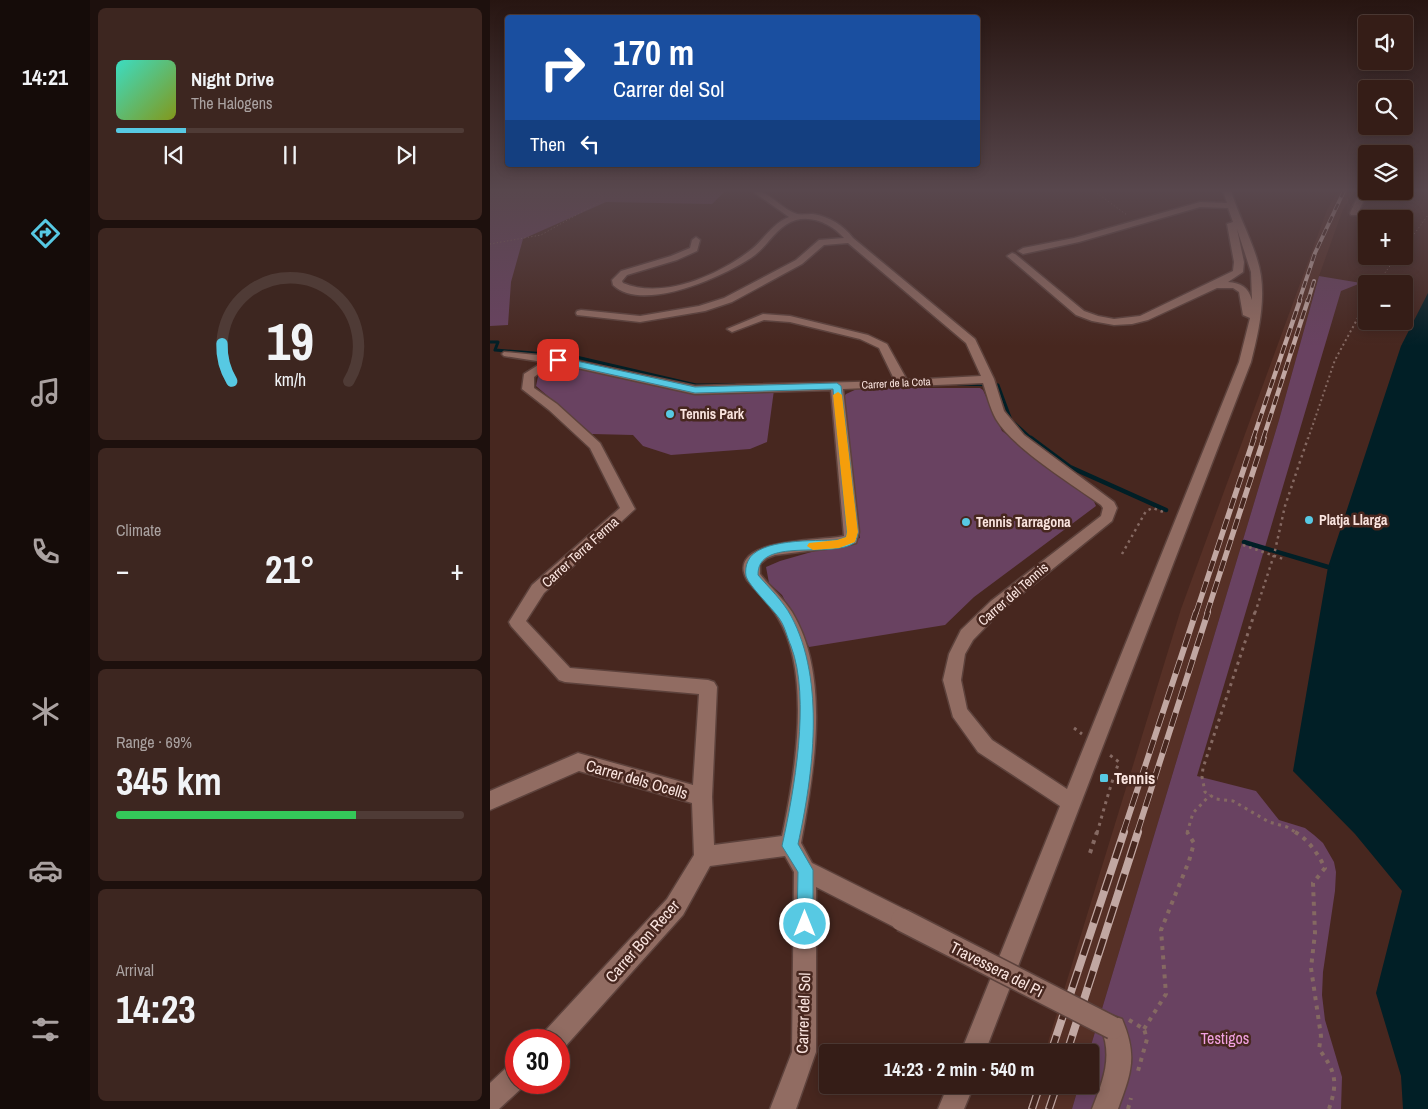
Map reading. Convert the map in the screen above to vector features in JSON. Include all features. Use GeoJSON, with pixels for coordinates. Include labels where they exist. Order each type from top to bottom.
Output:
{"type":"FeatureCollection","features":[{"type":"Feature","properties":{"kind":"street"},"geometry":{"type":"LineString","coordinates":[[695,243],[694,249],[624,273],[618,280],[618,284],[630,290],[656,291],[679,287],[703,279],[752,253],[762,243]]}},
{"type":"Feature","properties":{"kind":"street"},"geometry":{"type":"LineString","coordinates":[[582,313],[640,319],[700,309],[728,300],[799,262],[821,243]]}},
{"type":"Feature","properties":{"kind":"street"},"geometry":{"type":"LineString","coordinates":[[853,243],[964,334],[976,349],[989,383]]}},
{"type":"Feature","properties":{"kind":"street"},"geometry":{"type":"LineString","coordinates":[[1023,251],[1063,243]]}},
{"type":"Feature","properties":{"kind":"street"},"geometry":{"type":"LineString","coordinates":[[1012,256],[1080,313],[1096,319],[1114,322],[1132,321],[1144,318],[1215,285],[1238,272],[1234,243]]}},
{"type":"Feature","properties":{"kind":"street"},"geometry":{"type":"LineString","coordinates":[[976,1044],[1245,362],[1253,331],[1256,276],[1245,243]]}},
{"type":"Feature","properties":{"kind":"street"},"geometry":{"type":"LineString","coordinates":[[1215,285],[1231,284],[1241,286],[1244,289],[1248,322],[1253,331]]}},
{"type":"Feature","properties":{"kind":"street"},"geometry":{"type":"LineString","coordinates":[[732,329],[763,317],[790,319],[864,337],[884,346],[902,384]]}},
{"type":"Feature","properties":{"kind":"street","name":"Carrer de la Cota"},"geometry":{"type":"LineString","coordinates":[[508,354],[558,360],[695,390],[989,383]]}},
{"type":"Feature","properties":{"kind":"street","name":"Carrer Terra Ferma"},"geometry":{"type":"LineString","coordinates":[[558,360],[542,366],[528,376],[528,390],[553,407],[595,446],[628,509],[538,589],[516,622],[565,675],[708,687],[702,797]]}},
{"type":"Feature","properties":{"kind":"street","name":"Carrer del Tennis"},"geometry":{"type":"LineString","coordinates":[[989,383],[998,411],[1003,420],[1019,438],[1107,502],[1110,508],[1107,518],[997,605],[968,635],[957,654],[952,680],[959,712],[985,746],[1072,803]]}},
{"type":"Feature","properties":{"kind":"street"},"geometry":{"type":"LineString","coordinates":[[806,870],[790,846],[800,800],[808,703],[799,652],[786,618],[752,576],[752,567],[754,560],[762,554],[778,548],[839,544],[851,539],[843,386]]}},
{"type":"Feature","properties":{"kind":"street","name":"Carrer dels Ocells"},"geometry":{"type":"LineString","coordinates":[[490,801],[578,762],[702,797],[704,857]]}},
{"type":"Feature","properties":{"kind":"street"},"geometry":{"type":"LineString","coordinates":[[704,857],[790,846]]}},
{"type":"Feature","properties":{"kind":"street","name":"Carrer Bon Recer"},"geometry":{"type":"LineString","coordinates":[[564,1029],[675,906],[704,857]]}},
{"type":"Feature","properties":{"kind":"street","name":"Travessera del Pi"},"geometry":{"type":"LineString","coordinates":[[806,870],[1113,1028],[1121,1046],[1121,1058],[1105,1109]]}},
{"type":"Feature","properties":{"kind":"street","name":"Carrer del Sol"},"geometry":{"type":"LineString","coordinates":[[783,1109],[804,1052],[806,870]]}},
{"type":"Feature","properties":{"kind":"street"},"geometry":{"type":"LineString","coordinates":[[490,1100],[505,1086]]}},
{"type":"Feature","properties":{"kind":"street"},"geometry":{"type":"LineString","coordinates":[[951,1109],[957,1094]]}},
{"type":"Feature","properties":{"kind":"path"},"geometry":{"type":"LineString","coordinates":[[1329,1109],[1336,1089],[1333,1068],[1319,1049],[1322,1036],[1315,1002],[1312,968],[1315,933],[1313,883],[1325,868],[1317,852],[1301,835],[1287,827],[1269,822],[1233,801],[1216,799],[1206,792],[1202,777],[1203,768],[1274,555],[1285,506],[1335,360],[1358,318]]}},
{"type":"Feature","properties":{"kind":"path"},"geometry":{"type":"LineString","coordinates":[[1122,554],[1146,511],[1153,508],[1163,512]]}},
{"type":"Feature","properties":{"kind":"path"},"geometry":{"type":"LineString","coordinates":[[1242,545],[1286,560]]}},
{"type":"Feature","properties":{"kind":"path"},"geometry":{"type":"LineString","coordinates":[[1074,728],[1119,762],[1106,796],[1106,804],[1090,853]]}},
{"type":"Feature","properties":{"kind":"path"},"geometry":{"type":"LineString","coordinates":[[1144,1029],[1166,994],[1161,930],[1189,861],[1194,843],[1187,832],[1193,813],[1210,795]]}},
{"type":"Feature","properties":{"kind":"shaded area"},"geometry":{"type":"Polygon","coordinates":[[[1315,243],[1331,243],[1319,276],[1279,420],[1091,1044],[1047,1044],[1181,609],[1315,243]]]}},
{"type":"Feature","properties":{"kind":"shaded area"},"geometry":{"type":"Polygon","coordinates":[[[1032,1094],[1076,1094],[1072,1109],[1028,1109],[1032,1094]]]}},
{"type":"Feature","properties":{"kind":"green space"},"geometry":{"type":"Polygon","coordinates":[[[490,243],[522,243],[511,282],[508,325],[490,326],[490,243]]]}},
{"type":"Feature","properties":{"kind":"green space","name":"Testigos"},"geometry":{"type":"Polygon","coordinates":[[[1319,276],[1358,282],[1358,284],[1341,291],[1197,776],[1256,791],[1279,820],[1305,828],[1323,843],[1334,862],[1336,872],[1335,891],[1323,972],[1322,995],[1325,1020],[1342,1077],[1341,1109],[1072,1109],[1076,1094],[1099,1094],[1099,1044],[1091,1044],[1279,420],[1319,276]]]}},
{"type":"Feature","properties":{"kind":"green space","name":"Tennis Park"},"geometry":{"type":"Polygon","coordinates":[[[555,365],[565,365],[691,394],[774,390],[767,442],[750,449],[671,455],[643,446],[633,435],[592,434],[536,386],[539,372],[555,365]]]}},
{"type":"Feature","properties":{"kind":"green space","name":"Tennis Tarragona"},"geometry":{"type":"Polygon","coordinates":[[[859,388],[980,388],[983,390],[1002,431],[1091,495],[1096,506],[974,597],[945,625],[809,647],[782,595],[769,583],[766,567],[780,561],[860,538],[843,398],[846,394],[859,388]]]}},
{"type":"Feature","properties":{"kind":"water"},"geometry":{"type":"Polygon","coordinates":[[[1428,293],[1428,1109],[1403,1109],[1401,1076],[1376,993],[1402,891],[1355,834],[1293,771],[1328,567],[1401,346],[1409,330],[1413,330],[1413,322],[1428,293]]]}},
{"type":"Feature","properties":{"kind":"waterway"},"geometry":{"type":"LineString","coordinates":[[490,342],[498,342],[495,350],[572,356],[696,385],[735,385]]}},
{"type":"Feature","properties":{"kind":"waterway"},"geometry":{"type":"LineString","coordinates":[[958,384],[998,385],[1011,420],[1032,439]]}},
{"type":"Feature","properties":{"kind":"waterway"},"geometry":{"type":"LineString","coordinates":[[1031,438],[1070,467],[1166,510]]}},
{"type":"Feature","properties":{"kind":"waterway"},"geometry":{"type":"LineString","coordinates":[[1244,542],[1328,567]]}},
{"type":"Feature","properties":{"kind":"railway"},"geometry":{"type":"LineString","coordinates":[[1299,301],[1320,243]]}},
{"type":"Feature","properties":{"kind":"railway"},"geometry":{"type":"LineString","coordinates":[[1308,301],[1314,281]]}},
{"type":"Feature","properties":{"kind":"railway"},"geometry":{"type":"LineString","coordinates":[[1253,439],[1300,300]]}},
{"type":"Feature","properties":{"kind":"railway"},"geometry":{"type":"LineString","coordinates":[[1263,439],[1308,300]]}},
{"type":"Feature","properties":{"kind":"railway"},"geometry":{"type":"LineString","coordinates":[[1196,613],[1254,438]]}},
{"type":"Feature","properties":{"kind":"railway"},"geometry":{"type":"LineString","coordinates":[[1207,613],[1264,438]]}},
{"type":"Feature","properties":{"kind":"railway"},"geometry":{"type":"LineString","coordinates":[[1123,833],[1196,612]]}},
{"type":"Feature","properties":{"kind":"railway"},"geometry":{"type":"LineString","coordinates":[[1137,833],[1208,612]]}},
{"type":"Feature","properties":{"kind":"railway"},"geometry":{"type":"LineString","coordinates":[[1054,1044],[1124,832]]}},
{"type":"Feature","properties":{"kind":"railway"},"geometry":{"type":"LineString","coordinates":[[1070,1044],[1138,832]]}},
{"type":"Feature","properties":{"kind":"railway"},"geometry":{"type":"LineString","coordinates":[[1032,1109],[1037,1094]]}},
{"type":"Feature","properties":{"kind":"railway"},"geometry":{"type":"LineString","coordinates":[[1049,1109],[1054,1094]]}},
{"type":"Feature","properties":{"kind":"slow traffic"},"geometry":{"type":"LineString","coordinates":[[813,546],[839,544],[851,539],[852,532],[838,395]]}},
{"type":"Feature","properties":{"kind":"place","name":"Tennis Park"},"geometry":{"type":"Point","coordinates":[670,414]}},
{"type":"Feature","properties":{"kind":"place","name":"Platja Llarga"},"geometry":{"type":"Point","coordinates":[1309,520]}},
{"type":"Feature","properties":{"kind":"place","name":"Tennis Tarragona"},"geometry":{"type":"Point","coordinates":[966,522]}},
{"type":"Feature","properties":{"kind":"place","name":"Tennis"},"geometry":{"type":"Point","coordinates":[1104,778]}},
{"type":"Feature","properties":{"kind":"route"},"geometry":{"type":"LineString","coordinates":[[558,360],[695,390],[837,386],[852,532],[851,539],[839,544],[778,548],[762,554],[754,560],[752,567],[752,576],[786,618],[799,652],[808,703],[800,800],[790,846],[806,870],[805,924]]}}]}
